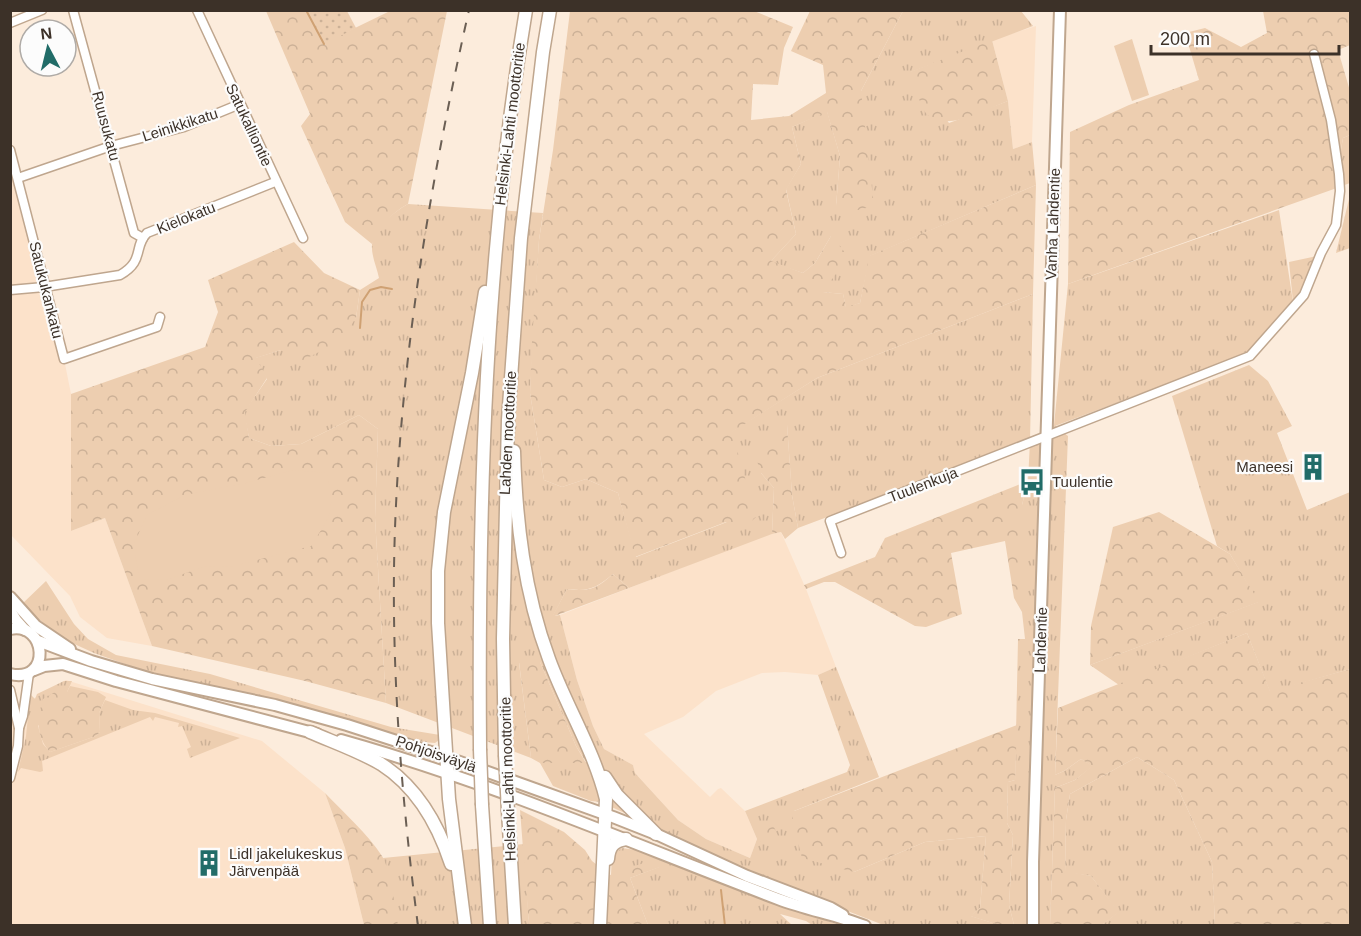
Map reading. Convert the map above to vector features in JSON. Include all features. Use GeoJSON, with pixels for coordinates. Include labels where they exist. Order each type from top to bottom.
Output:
{"type":"FeatureCollection","features":[{"type":"Feature","properties":{"kind":"highway","name":"Helsinki-Lahti moottoritie"},"geometry":{"type":"LineString","coordinates":[[496,238],[526,10]]}},
{"type":"Feature","properties":{"kind":"highway","name":"Helsinki-Lahti moottoritie"},"geometry":{"type":"LineString","coordinates":[[522,227],[550,10]]}},
{"type":"Feature","properties":{"kind":"highway","name":"Lahden moottoritie"},"geometry":{"type":"LineString","coordinates":[[503,639],[505,501],[512,351],[522,227]]}},
{"type":"Feature","properties":{"kind":"highway","name":"Lahden moottoritie"},"geometry":{"type":"LineString","coordinates":[[479,648],[487,374],[496,238]]}},
{"type":"Feature","properties":{"kind":"highway"},"geometry":{"type":"LineString","coordinates":[[465,926],[447,773],[438,623],[440,543],[496,238]]}},
{"type":"Feature","properties":{"kind":"highway"},"geometry":{"type":"LineString","coordinates":[[512,351],[515,477],[518,526],[525,572],[539,630],[549,659],[590,752],[606,799],[600,926]]}},
{"type":"Feature","properties":{"kind":"highway","name":"Helsinki-Lahti moottoritie"},"geometry":{"type":"LineString","coordinates":[[503,639],[505,755],[515,923]]}},
{"type":"Feature","properties":{"kind":"highway","name":"Helsinki-Lahti moottoritie"},"geometry":{"type":"LineString","coordinates":[[479,648],[482,805],[490,926]]}},
{"type":"Feature","properties":{"kind":"highway"},"geometry":{"type":"LineString","coordinates":[[309,732],[380,764],[416,795],[435,823],[444,844],[462,909]]}},
{"type":"Feature","properties":{"kind":"highway"},"geometry":{"type":"LineString","coordinates":[[590,752],[617,795],[656,834]]}},
{"type":"Feature","properties":{"kind":"highway"},"geometry":{"type":"LineString","coordinates":[[603,871],[608,861],[609,850],[614,843],[626,839]]}},
{"type":"Feature","properties":{"kind":"main road","name":"Vanha Lahdentie"},"geometry":{"type":"LineString","coordinates":[[1047,436],[1060,10]]}},
{"type":"Feature","properties":{"kind":"main road","name":"Lahdentie"},"geometry":{"type":"LineString","coordinates":[[1033,926],[1047,436]]}},
{"type":"Feature","properties":{"kind":"main road"},"geometry":{"type":"LineString","coordinates":[[10,597],[36,626],[91,661]]}},
{"type":"Feature","properties":{"kind":"main road"},"geometry":{"type":"LineString","coordinates":[[10,609],[25,630]]}},
{"type":"Feature","properties":{"kind":"main road"},"geometry":{"type":"LineString","coordinates":[[10,628],[25,630]]}},
{"type":"Feature","properties":{"kind":"main road","name":"Pohjoisväylä"},"geometry":{"type":"LineString","coordinates":[[25,630],[38,641],[152,680],[286,708],[446,757],[656,834],[747,876],[831,908],[866,926]]}},
{"type":"Feature","properties":{"kind":"main road"},"geometry":{"type":"LineString","coordinates":[[32,671],[41,651],[38,641]]}},
{"type":"Feature","properties":{"kind":"main road","name":"Pohjoisväylä"},"geometry":{"type":"LineString","coordinates":[[10,674],[22,675],[44,666],[63,664],[116,681],[376,750],[447,773],[606,831],[780,900],[829,916],[854,921]]}},
{"type":"Feature","properties":{"kind":"main road","name":"Lahdentie"},"geometry":{"type":"LineString","coordinates":[[1035,844],[1039,861],[1040,926]]}},
{"type":"Feature","properties":{"kind":"street"},"geometry":{"type":"LineString","coordinates":[[10,23],[42,10]]}},
{"type":"Feature","properties":{"kind":"street","name":"Ruusukatu"},"geometry":{"type":"LineString","coordinates":[[73,10],[134,233],[143,238]]}},
{"type":"Feature","properties":{"kind":"street","name":"Satukalliontie"},"geometry":{"type":"LineString","coordinates":[[197,10],[303,238]]}},
{"type":"Feature","properties":{"kind":"street"},"geometry":{"type":"LineString","coordinates":[[1047,436],[1245,359],[1304,295],[1321,253],[1336,225],[1340,190],[1331,120],[1314,54]]}},
{"type":"Feature","properties":{"kind":"street","name":"Leinikkikatu"},"geometry":{"type":"LineString","coordinates":[[18,178],[111,146],[184,127],[240,104]]}},
{"type":"Feature","properties":{"kind":"street","name":"Satukukankatu"},"geometry":{"type":"LineString","coordinates":[[10,150],[64,359],[157,327],[160,317]]}},
{"type":"Feature","properties":{"kind":"street","name":"Kielokatu"},"geometry":{"type":"LineString","coordinates":[[10,290],[120,275],[137,261],[143,238],[147,233],[275,182]]}},
{"type":"Feature","properties":{"kind":"street","name":"Tuulenkuja"},"geometry":{"type":"LineString","coordinates":[[841,553],[830,521],[1047,436]]}},
{"type":"Feature","properties":{"kind":"street"},"geometry":{"type":"LineString","coordinates":[[10,778],[32,671]]}},
{"type":"Feature","properties":{"kind":"street"},"geometry":{"type":"LineString","coordinates":[[10,690],[19,728]]}},
{"type":"Feature","properties":{"kind":"shaded area"},"geometry":{"type":"Polygon","coordinates":[[[1036,26],[1032,142],[1013,149],[1008,101],[992,40],[1036,26]]]}},
{"type":"Feature","properties":{"kind":"shaded area"},"geometry":{"type":"Polygon","coordinates":[[[14,179],[64,359],[71,394],[71,531],[105,518],[152,646],[107,638],[80,617],[70,596],[11,535],[10,180],[14,179]]]}},
{"type":"Feature","properties":{"kind":"shaded area"},"geometry":{"type":"Polygon","coordinates":[[[781,532],[836,667],[818,675],[785,672],[762,673],[716,691],[683,717],[644,734],[710,797],[721,788],[745,811],[757,839],[750,858],[706,839],[678,820],[635,773],[633,765],[604,749],[593,726],[577,680],[560,615],[763,536],[781,532]]]}},
{"type":"Feature","properties":{"kind":"shaded area"},"geometry":{"type":"Polygon","coordinates":[[[66,680],[262,741],[325,793],[345,848],[364,925],[11,925],[10,705],[19,707],[66,680]]]}},
{"type":"Feature","properties":{"kind":"green space"},"geometry":{"type":"Polygon","coordinates":[[[266,11],[306,11],[324,43],[390,11],[447,11],[408,204],[386,221],[372,244],[345,222],[301,126],[310,114],[266,11]]]}},
{"type":"Feature","properties":{"kind":"green space"},"geometry":{"type":"Polygon","coordinates":[[[306,11],[347,11],[356,28],[324,44],[306,11]]]}},
{"type":"Feature","properties":{"kind":"green space"},"geometry":{"type":"Polygon","coordinates":[[[570,11],[754,11],[793,27],[784,48],[778,85],[753,84],[751,120],[789,116],[826,93],[823,65],[791,51],[810,11],[903,11],[861,91],[874,206],[858,210],[836,207],[840,156],[827,112],[792,127],[801,164],[786,190],[796,234],[771,261],[803,273],[815,263],[831,236],[848,256],[823,292],[843,294],[846,307],[860,303],[869,256],[1036,185],[1033,294],[817,378],[732,432],[756,517],[741,531],[726,522],[635,557],[618,493],[586,479],[562,487],[544,480],[530,393],[539,240],[553,150],[570,11]]]}},
{"type":"Feature","properties":{"kind":"green space"},"geometry":{"type":"Polygon","coordinates":[[[903,11],[1021,11],[1033,26],[911,72],[949,123],[1008,101],[1013,149],[1032,142],[1036,185],[870,256],[860,303],[846,308],[843,294],[822,292],[831,236],[815,263],[803,273],[770,262],[796,234],[786,189],[801,164],[792,127],[827,111],[840,156],[836,207],[861,91],[903,11]]]}},
{"type":"Feature","properties":{"kind":"green space"},"geometry":{"type":"Polygon","coordinates":[[[1263,11],[1350,11],[1350,45],[1338,50],[1350,91],[1350,135],[1343,138],[1334,189],[1068,284],[1070,132],[1129,105],[1199,80],[1185,33],[1205,28],[1241,47],[1267,33],[1263,11]]]}},
{"type":"Feature","properties":{"kind":"green space"},"geometry":{"type":"Polygon","coordinates":[[[1132,39],[1149,95],[1132,101],[1114,46],[1132,39]]]}},
{"type":"Feature","properties":{"kind":"green space"},"geometry":{"type":"Polygon","coordinates":[[[992,40],[1008,101],[953,121],[942,121],[925,112],[910,72],[992,40]]]}},
{"type":"Feature","properties":{"kind":"green space"},"geometry":{"type":"Polygon","coordinates":[[[1350,135],[1350,183],[1334,189],[1343,138],[1350,135]]]}},
{"type":"Feature","properties":{"kind":"green space"},"geometry":{"type":"Polygon","coordinates":[[[1350,195],[1350,248],[1336,253],[1350,195]]]}},
{"type":"Feature","properties":{"kind":"green space"},"geometry":{"type":"Polygon","coordinates":[[[408,204],[543,213],[539,240],[530,393],[544,480],[562,487],[586,479],[618,493],[636,557],[727,522],[731,432],[817,378],[1033,294],[1030,441],[798,528],[792,495],[787,425],[761,473],[774,488],[772,534],[629,588],[613,574],[592,588],[567,589],[553,616],[560,615],[577,680],[593,726],[604,749],[633,765],[635,773],[678,820],[706,839],[750,858],[757,839],[745,811],[847,772],[850,765],[818,675],[836,667],[879,777],[794,811],[854,872],[925,842],[986,836],[980,908],[971,916],[999,925],[886,926],[809,896],[773,879],[765,879],[601,802],[591,801],[553,786],[540,763],[586,762],[576,746],[540,662],[519,663],[531,758],[386,703],[375,518],[378,429],[359,415],[301,444],[271,446],[249,438],[244,412],[267,379],[255,358],[281,350],[356,318],[360,290],[379,278],[372,253],[376,232],[397,211],[408,204]]]}},
{"type":"Feature","properties":{"kind":"green space"},"geometry":{"type":"Polygon","coordinates":[[[1279,210],[1293,302],[1246,354],[1055,426],[1068,436],[1055,775],[1081,759],[1093,766],[1075,780],[1055,788],[1050,925],[1014,925],[1009,905],[1013,835],[1007,823],[1008,782],[1015,780],[1018,639],[1025,639],[1022,612],[1022,505],[1028,481],[1030,441],[1054,425],[1068,284],[1279,210]]]}},
{"type":"Feature","properties":{"kind":"green space"},"geometry":{"type":"Polygon","coordinates":[[[294,242],[324,273],[360,290],[356,318],[339,342],[299,362],[281,350],[256,358],[267,378],[245,412],[249,438],[271,446],[301,444],[359,415],[378,429],[375,518],[386,703],[305,681],[152,646],[105,518],[71,531],[71,394],[205,347],[218,312],[208,280],[294,242]]]}},
{"type":"Feature","properties":{"kind":"green space"},"geometry":{"type":"Polygon","coordinates":[[[1317,256],[1301,294],[1293,302],[1289,262],[1317,256]]]}},
{"type":"Feature","properties":{"kind":"green space"},"geometry":{"type":"Polygon","coordinates":[[[1249,365],[1268,381],[1292,426],[1277,433],[1307,510],[1350,492],[1350,669],[1270,692],[1247,633],[1119,685],[1090,665],[1258,602],[1230,554],[1217,546],[1172,396],[1249,365]]]}},
{"type":"Feature","properties":{"kind":"green space"},"geometry":{"type":"Polygon","coordinates":[[[787,424],[792,495],[798,528],[785,539],[781,532],[772,534],[774,488],[761,473],[754,452],[787,424]]]}},
{"type":"Feature","properties":{"kind":"green space"},"geometry":{"type":"Polygon","coordinates":[[[293,470],[327,473],[331,497],[330,512],[311,546],[234,566],[203,567],[166,580],[140,579],[133,546],[147,515],[185,495],[246,483],[293,470]]]}},
{"type":"Feature","properties":{"kind":"green space"},"geometry":{"type":"Polygon","coordinates":[[[1028,481],[1022,505],[1022,612],[1014,598],[1005,541],[951,553],[962,614],[926,627],[915,626],[835,582],[824,582],[806,589],[804,585],[875,557],[885,538],[1028,481]]]}},
{"type":"Feature","properties":{"kind":"green space"},"geometry":{"type":"Polygon","coordinates":[[[1159,512],[1230,554],[1259,602],[1090,665],[1091,626],[1113,527],[1159,512]]]}},
{"type":"Feature","properties":{"kind":"green space"},"geometry":{"type":"Polygon","coordinates":[[[613,574],[629,588],[552,617],[567,589],[592,588],[613,574]]]}},
{"type":"Feature","properties":{"kind":"green space"},"geometry":{"type":"Polygon","coordinates":[[[46,581],[74,624],[88,639],[116,655],[210,674],[391,727],[440,735],[439,740],[435,743],[423,742],[291,703],[153,674],[94,653],[59,637],[22,604],[46,581]]]}},
{"type":"Feature","properties":{"kind":"green space"},"geometry":{"type":"Polygon","coordinates":[[[1247,633],[1270,691],[1350,669],[1350,925],[1215,925],[1212,862],[1174,780],[1137,757],[1070,794],[1066,820],[1065,871],[1091,876],[1119,912],[1102,925],[1050,925],[1055,788],[1075,780],[1092,766],[1081,759],[1055,775],[1058,708],[1247,633]]]}},
{"type":"Feature","properties":{"kind":"green space"},"geometry":{"type":"Polygon","coordinates":[[[519,662],[540,662],[576,746],[586,763],[540,763],[531,758],[519,662]]]}},
{"type":"Feature","properties":{"kind":"green space"},"geometry":{"type":"Polygon","coordinates":[[[64,681],[72,681],[67,692],[38,726],[43,744],[50,752],[96,736],[100,732],[99,713],[105,700],[133,710],[155,713],[240,738],[190,758],[187,749],[191,747],[182,726],[178,727],[179,723],[155,717],[153,721],[150,717],[42,761],[43,771],[21,768],[18,772],[26,736],[30,696],[35,699],[37,694],[64,681]]]}},
{"type":"Feature","properties":{"kind":"green space"},"geometry":{"type":"Polygon","coordinates":[[[70,686],[98,692],[106,697],[99,713],[100,732],[96,736],[50,752],[42,740],[39,727],[43,699],[55,692],[67,692],[70,686]]]}},
{"type":"Feature","properties":{"kind":"green space"},"geometry":{"type":"Polygon","coordinates":[[[1017,725],[1015,780],[1008,782],[1007,823],[1013,835],[1009,905],[1014,925],[999,925],[970,916],[980,908],[986,836],[925,842],[854,872],[802,858],[792,818],[794,811],[1017,725]]]}},
{"type":"Feature","properties":{"kind":"green space"},"geometry":{"type":"Polygon","coordinates":[[[1137,757],[1174,780],[1212,862],[1215,925],[1102,925],[1118,912],[1091,876],[1065,872],[1066,820],[1070,794],[1137,757]]]}},
{"type":"Feature","properties":{"kind":"green space"},"geometry":{"type":"Polygon","coordinates":[[[325,793],[362,831],[382,856],[390,880],[398,925],[364,925],[345,848],[325,793]]]}},
{"type":"Feature","properties":{"kind":"green space"},"geometry":{"type":"Polygon","coordinates":[[[520,810],[564,832],[585,850],[592,861],[610,875],[652,860],[660,867],[630,878],[648,925],[529,925],[520,810]]]}},
{"type":"Feature","properties":{"kind":"green space"},"geometry":{"type":"Polygon","coordinates":[[[770,821],[778,835],[779,852],[757,839],[758,826],[770,821]]]}},
{"type":"Feature","properties":{"kind":"green space"},"geometry":{"type":"Polygon","coordinates":[[[524,844],[529,925],[396,925],[383,858],[524,844]]]}},
{"type":"Feature","properties":{"kind":"green space"},"geometry":{"type":"Polygon","coordinates":[[[622,848],[636,850],[780,906],[840,925],[812,925],[806,921],[780,914],[792,925],[648,925],[630,878],[659,867],[611,875],[612,854],[622,848]]]}},
{"type":"Feature","properties":{"kind":"waterway"},"geometry":{"type":"LineString","coordinates":[[306,10],[324,44]]}},
{"type":"Feature","properties":{"kind":"waterway"},"geometry":{"type":"LineString","coordinates":[[360,328],[362,302],[370,290],[381,287],[392,289]]}},
{"type":"Feature","properties":{"kind":"waterway"},"geometry":{"type":"LineString","coordinates":[[721,890],[725,926]]}},
{"type":"Feature","properties":{"kind":"railway"},"geometry":{"type":"LineString","coordinates":[[418,926],[401,769],[395,663],[396,505],[406,380],[422,256],[443,133],[469,10]]}},
{"type":"Feature","properties":{"kind":"place","name":"Maneesi"},"geometry":{"type":"Point","coordinates":[1313,467]}},
{"type":"Feature","properties":{"kind":"place","name":"Tuulentie"},"geometry":{"type":"Point","coordinates":[1032,482]}},
{"type":"Feature","properties":{"kind":"place","name":"Lidl jakelukeskus Järvenpää"},"geometry":{"type":"Point","coordinates":[209,863]}}]}
